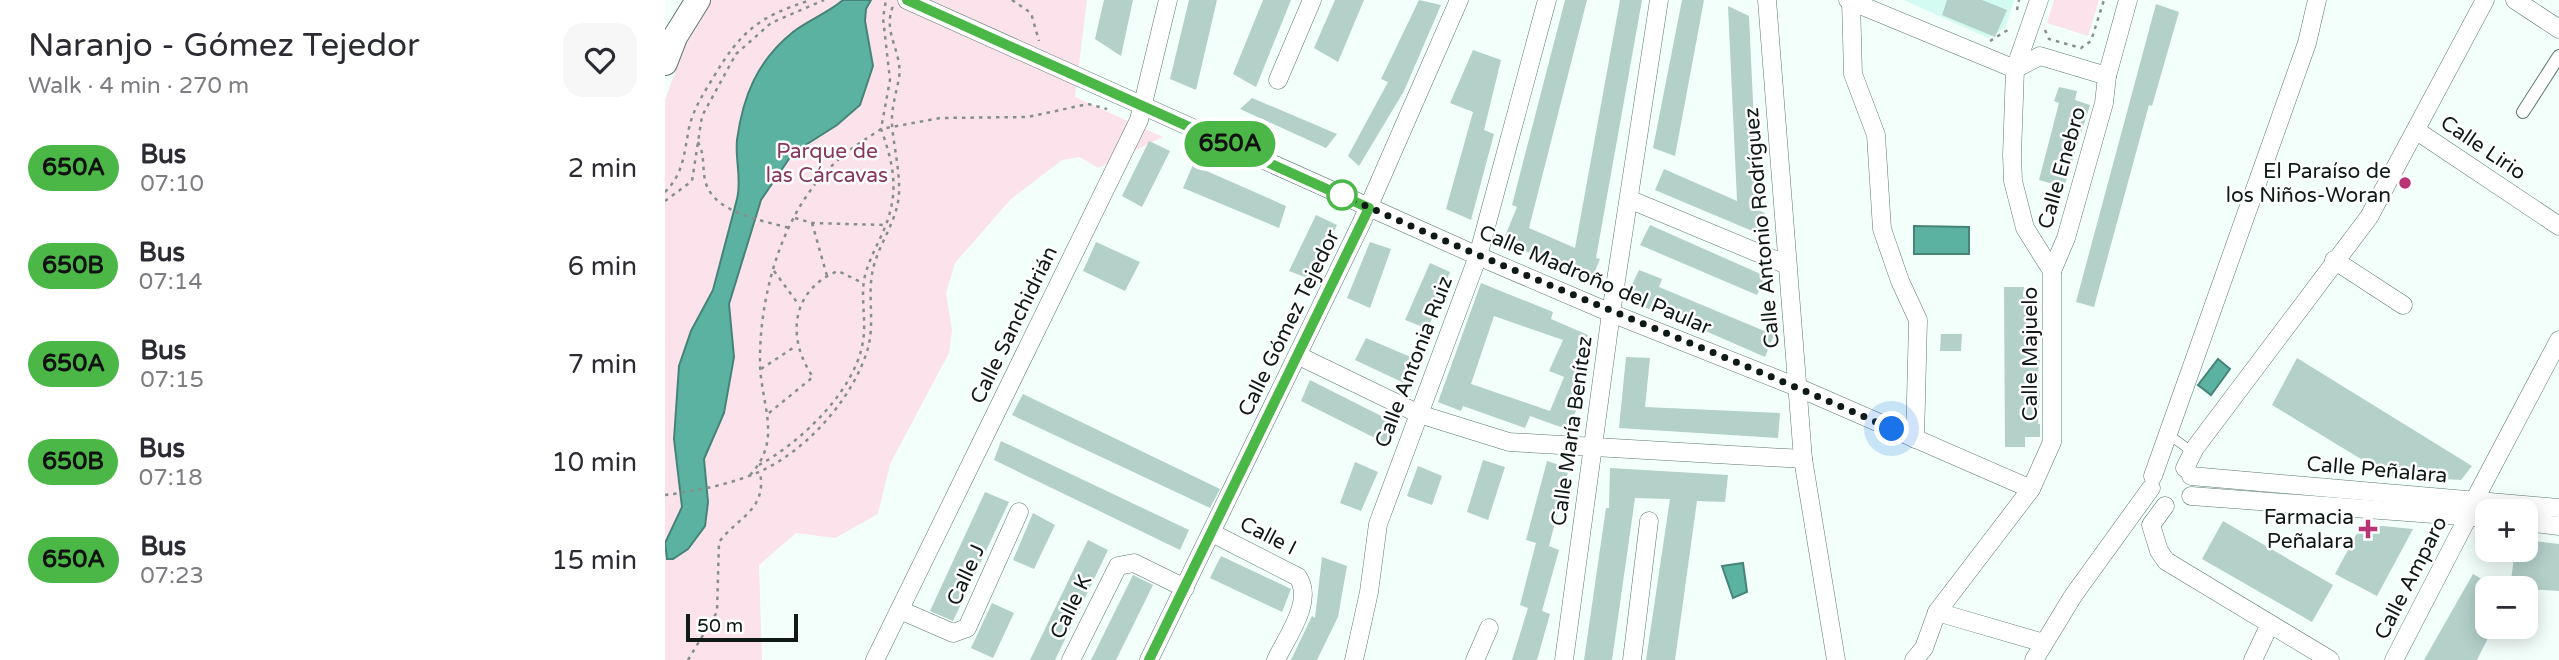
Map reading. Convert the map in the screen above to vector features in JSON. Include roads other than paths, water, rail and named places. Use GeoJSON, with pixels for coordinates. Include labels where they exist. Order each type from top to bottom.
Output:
{"type":"FeatureCollection","features":[{"type":"Feature","properties":{"kind":"main road"},"geometry":{"type":"LineString","coordinates":[[675,37],[681,0]]}},
{"type":"Feature","properties":{"kind":"main road"},"geometry":{"type":"LineString","coordinates":[[665,63],[675,37],[698,0]]}},
{"type":"Feature","properties":{"kind":"street","name":"Calle Madroño del Paular"},"geometry":{"type":"LineString","coordinates":[[907,0],[939,12],[1478,256],[1611,313],[1797,387],[2031,489]]}},
{"type":"Feature","properties":{"kind":"street","name":"Calle Sanchidrián"},"geometry":{"type":"LineString","coordinates":[[876,660],[1145,106],[1168,0]]}},
{"type":"Feature","properties":{"kind":"street"},"geometry":{"type":"LineString","coordinates":[[1278,79],[1311,0]]}},
{"type":"Feature","properties":{"kind":"street","name":"Calle Gómez Tejedor"},"geometry":{"type":"LineString","coordinates":[[1149,660],[1369,208],[1459,0]]}},
{"type":"Feature","properties":{"kind":"street","name":"Calle Antonia Ruiz"},"geometry":{"type":"LineString","coordinates":[[1354,660],[1369,592],[1378,524],[1478,256],[1547,0]]}},
{"type":"Feature","properties":{"kind":"street","name":"Calle María Benítez"},"geometry":{"type":"LineString","coordinates":[[1564,660],[1611,313],[1631,200],[1660,0]]}},
{"type":"Feature","properties":{"kind":"street","name":"Calle Antonio Rodríguez"},"geometry":{"type":"LineString","coordinates":[[1767,0],[1803,459],[1836,660]]}},
{"type":"Feature","properties":{"kind":"street","name":"Calle Majuelo"},"geometry":{"type":"LineString","coordinates":[[1914,660],[1924,648],[1937,612],[2031,489],[2052,442],[2052,271],[2025,228],[2013,181],[2015,69],[2039,0]]}},
{"type":"Feature","properties":{"kind":"street","name":"Calle Enebro"},"geometry":{"type":"LineString","coordinates":[[2052,271],[2066,237],[2104,103],[2107,76],[2128,0]]}},
{"type":"Feature","properties":{"kind":"street"},"geometry":{"type":"LineString","coordinates":[[2317,0],[2307,43],[2168,434],[2151,525],[2159,551],[2166,561],[2330,660]]}},
{"type":"Feature","properties":{"kind":"street"},"geometry":{"type":"LineString","coordinates":[[2191,496],[2188,472],[2195,449],[2334,260],[2369,217],[2485,0]]}},
{"type":"Feature","properties":{"kind":"street"},"geometry":{"type":"LineString","coordinates":[[2515,0],[2559,29]]}},
{"type":"Feature","properties":{"kind":"street"},"geometry":{"type":"LineString","coordinates":[[1915,439],[1918,320],[1900,281],[1882,229],[1876,135],[1853,75],[1850,1],[2015,69],[2040,56],[2107,76]]}},
{"type":"Feature","properties":{"kind":"street"},"geometry":{"type":"LineString","coordinates":[[2523,112],[2559,56]]}},
{"type":"Feature","properties":{"kind":"street","name":"Calle Lirio"},"geometry":{"type":"LineString","coordinates":[[2417,131],[2559,226]]}},
{"type":"Feature","properties":{"kind":"street"},"geometry":{"type":"LineString","coordinates":[[1631,200],[1787,265]]}},
{"type":"Feature","properties":{"kind":"street"},"geometry":{"type":"LineString","coordinates":[[2334,260],[2403,305]]}},
{"type":"Feature","properties":{"kind":"street","name":"Calle Amparo"},"geometry":{"type":"LineString","coordinates":[[2394,660],[2559,340]]}},
{"type":"Feature","properties":{"kind":"street"},"geometry":{"type":"LineString","coordinates":[[1299,356],[1419,414],[1509,442],[1803,459]]}},
{"type":"Feature","properties":{"kind":"street","name":"Calle Peñalara"},"geometry":{"type":"LineString","coordinates":[[2475,511],[2471,509],[2188,472],[2175,464],[2162,467],[2157,493],[2175,507],[2191,496],[2471,509],[2559,507]]}},
{"type":"Feature","properties":{"kind":"street"},"geometry":{"type":"LineString","coordinates":[[2034,660],[2097,563],[2157,493]]}},
{"type":"Feature","properties":{"kind":"street","name":"Calle J"},"geometry":{"type":"LineString","coordinates":[[900,610],[953,633],[967,628],[1019,512]]}},
{"type":"Feature","properties":{"kind":"street"},"geometry":{"type":"LineString","coordinates":[[1632,660],[1649,521]]}},
{"type":"Feature","properties":{"kind":"street"},"geometry":{"type":"LineString","coordinates":[[2538,524],[2559,526]]}},
{"type":"Feature","properties":{"kind":"street","name":"Calle I"},"geometry":{"type":"LineString","coordinates":[[1212,533],[1299,577],[1305,597],[1276,660]]}},
{"type":"Feature","properties":{"kind":"street","name":"Calle K"},"geometry":{"type":"LineString","coordinates":[[1071,660],[1118,566],[1134,563],[1185,588]]}},
{"type":"Feature","properties":{"kind":"street"},"geometry":{"type":"LineString","coordinates":[[1937,612],[2044,643]]}},
{"type":"Feature","properties":{"kind":"street"},"geometry":{"type":"LineString","coordinates":[[2253,660],[2270,624]]}},
{"type":"Feature","properties":{"kind":"street"},"geometry":{"type":"LineString","coordinates":[[1475,660],[1489,628]]}},
{"type":"Feature","properties":{"kind":"lane"},"geometry":{"type":"LineString","coordinates":[[2168,434],[2187,448],[2195,449]]}},
{"type":"Feature","properties":{"kind":"place","name":"El Paraíso de los Niños-Woran"},"geometry":{"type":"Point","coordinates":[2405,183]}},
{"type":"Feature","properties":{"kind":"place","name":"Farmacia Peñalara"},"geometry":{"type":"Point","coordinates":[2368,529]}},
{"type":"Feature","properties":{"kind":"park label","name":"Parque de las Cárcavas"},"geometry":{"type":"Point","coordinates":[827,163]}}]}
